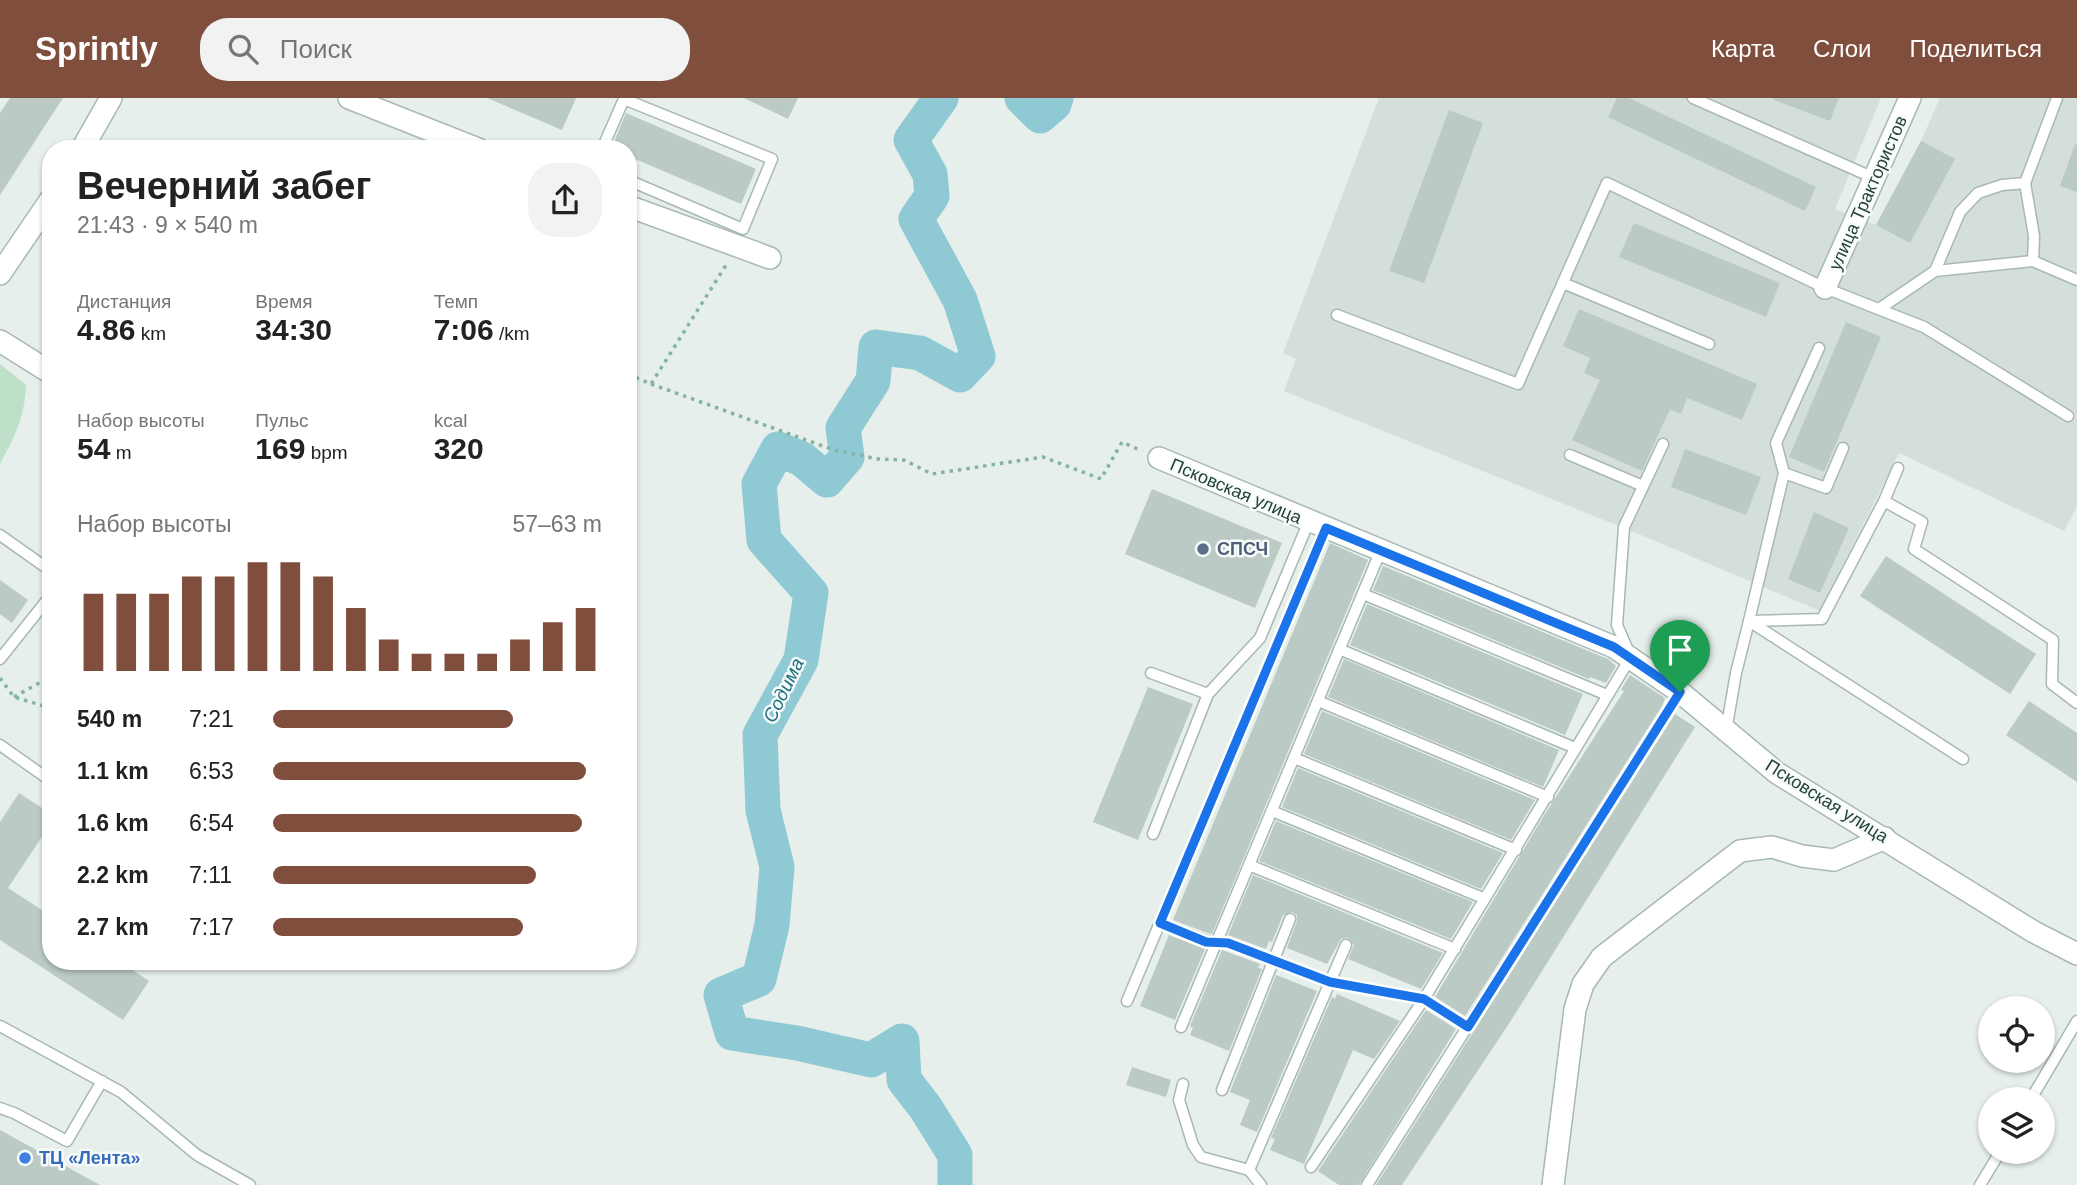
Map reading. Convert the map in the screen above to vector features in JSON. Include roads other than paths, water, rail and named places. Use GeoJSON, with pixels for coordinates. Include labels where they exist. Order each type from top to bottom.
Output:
{"type":"FeatureCollection","features":[{"type":"Feature","properties":{"kind":"street"},"geometry":{"type":"LineString","coordinates":[[87,140],[111,98]]}},
{"type":"Feature","properties":{"kind":"street","name":"улица Трактористов"},"geometry":{"type":"LineString","coordinates":[[1825,288],[1910,98]]}},
{"type":"Feature","properties":{"kind":"street"},"geometry":{"type":"LineString","coordinates":[[371,102],[458,140]]}},
{"type":"Feature","properties":{"kind":"street"},"geometry":{"type":"LineString","coordinates":[[637,208],[740,237],[770,258]]}},
{"type":"Feature","properties":{"kind":"street"},"geometry":{"type":"LineString","coordinates":[[0,274],[42,212]]}},
{"type":"Feature","properties":{"kind":"street"},"geometry":{"type":"LineString","coordinates":[[0,341],[42,367]]}},
{"type":"Feature","properties":{"kind":"street","name":"Псковская улица"},"geometry":{"type":"LineString","coordinates":[[1159,458],[1614,647],[1680,692],[1777,773],[2034,932],[2077,954]]}},
{"type":"Feature","properties":{"kind":"street"},"geometry":{"type":"LineString","coordinates":[[1553,1185],[1575,1009],[1583,984],[1602,957],[1740,851],[1772,847],[1802,856],[1834,860],[1885,838]]}},
{"type":"Feature","properties":{"kind":"lane"},"geometry":{"type":"LineString","coordinates":[[1693,98],[1874,178]]}},
{"type":"Feature","properties":{"kind":"lane"},"geometry":{"type":"LineString","coordinates":[[2033,261],[2034,236],[2025,183],[2057,98]]}},
{"type":"Feature","properties":{"kind":"lane"},"geometry":{"type":"LineString","coordinates":[[606,140],[624,99],[772,159],[740,237],[637,185]]}},
{"type":"Feature","properties":{"kind":"lane"},"geometry":{"type":"LineString","coordinates":[[1337,315],[1518,384],[1607,183],[1825,288],[1924,327],[2068,416]]}},
{"type":"Feature","properties":{"kind":"lane"},"geometry":{"type":"LineString","coordinates":[[1935,271],[1960,212],[1978,193],[2002,185],[2025,183]]}},
{"type":"Feature","properties":{"kind":"lane"},"geometry":{"type":"LineString","coordinates":[[1879,309],[1935,271],[2033,261],[2077,280]]}},
{"type":"Feature","properties":{"kind":"lane"},"geometry":{"type":"LineString","coordinates":[[1563,283],[1709,344]]}},
{"type":"Feature","properties":{"kind":"lane"},"geometry":{"type":"LineString","coordinates":[[1726,731],[1736,673],[1784,473],[1776,443],[1819,348]]}},
{"type":"Feature","properties":{"kind":"lane"},"geometry":{"type":"LineString","coordinates":[[1311,1167],[1424,999],[1631,657],[1617,625],[1624,527],[1663,444]]}},
{"type":"Feature","properties":{"kind":"lane"},"geometry":{"type":"LineString","coordinates":[[1784,473],[1826,488],[1843,448]]}},
{"type":"Feature","properties":{"kind":"lane"},"geometry":{"type":"LineString","coordinates":[[1570,455],[1643,486]]}},
{"type":"Feature","properties":{"kind":"lane"},"geometry":{"type":"LineString","coordinates":[[1749,621],[1822,619],[1884,501],[1898,468]]}},
{"type":"Feature","properties":{"kind":"lane"},"geometry":{"type":"LineString","coordinates":[[1884,501],[1922,522],[1914,549],[2053,640],[2052,684],[2077,703]]}},
{"type":"Feature","properties":{"kind":"lane"},"geometry":{"type":"LineString","coordinates":[[1153,834],[1208,694],[1259,638],[1317,524]]}},
{"type":"Feature","properties":{"kind":"lane"},"geometry":{"type":"LineString","coordinates":[[1127,1001],[1317,524]]}},
{"type":"Feature","properties":{"kind":"lane"},"geometry":{"type":"LineString","coordinates":[[0,535],[42,565]]}},
{"type":"Feature","properties":{"kind":"lane"},"geometry":{"type":"LineString","coordinates":[[1181,1027],[1381,550]]}},
{"type":"Feature","properties":{"kind":"lane"},"geometry":{"type":"LineString","coordinates":[[1363,594],[1607,695]]}},
{"type":"Feature","properties":{"kind":"lane"},"geometry":{"type":"LineString","coordinates":[[0,659],[42,606]]}},
{"type":"Feature","properties":{"kind":"lane"},"geometry":{"type":"LineString","coordinates":[[1749,621],[1963,758]]}},
{"type":"Feature","properties":{"kind":"lane"},"geometry":{"type":"LineString","coordinates":[[1339,649],[1576,748]]}},
{"type":"Feature","properties":{"kind":"lane"},"geometry":{"type":"LineString","coordinates":[[1151,673],[1208,694]]}},
{"type":"Feature","properties":{"kind":"lane"},"geometry":{"type":"LineString","coordinates":[[1367,1185],[1680,692]]}},
{"type":"Feature","properties":{"kind":"lane"},"geometry":{"type":"LineString","coordinates":[[1318,701],[1548,797]]}},
{"type":"Feature","properties":{"kind":"lane"},"geometry":{"type":"LineString","coordinates":[[0,745],[42,775]]}},
{"type":"Feature","properties":{"kind":"lane"},"geometry":{"type":"LineString","coordinates":[[1294,758],[1516,850]]}},
{"type":"Feature","properties":{"kind":"lane"},"geometry":{"type":"LineString","coordinates":[[1272,811],[1483,898]]}},
{"type":"Feature","properties":{"kind":"lane"},"geometry":{"type":"LineString","coordinates":[[1249,865],[1455,949]]}},
{"type":"Feature","properties":{"kind":"lane"},"geometry":{"type":"LineString","coordinates":[[1223,1090],[1290,919]]}},
{"type":"Feature","properties":{"kind":"lane"},"geometry":{"type":"LineString","coordinates":[[1160,923],[1206,942],[1228,943],[1330,982],[1424,999],[1468,1027]]}},
{"type":"Feature","properties":{"kind":"lane"},"geometry":{"type":"LineString","coordinates":[[1249,1170],[1346,945]]}},
{"type":"Feature","properties":{"kind":"lane"},"geometry":{"type":"LineString","coordinates":[[2038,1087],[2077,1021]]}},
{"type":"Feature","properties":{"kind":"lane"},"geometry":{"type":"LineString","coordinates":[[0,1026],[121,1093],[197,1155],[250,1185]]}},
{"type":"Feature","properties":{"kind":"lane"},"geometry":{"type":"LineString","coordinates":[[0,1108],[67,1141],[102,1081]]}},
{"type":"Feature","properties":{"kind":"lane"},"geometry":{"type":"LineString","coordinates":[[1183,1084],[1179,1100],[1193,1145],[1201,1157],[1249,1170],[1261,1185]]}},
{"type":"Feature","properties":{"kind":"lane"},"geometry":{"type":"LineString","coordinates":[[1980,1185],[1993,1164]]}},
{"type":"Feature","properties":{"kind":"waterway","name":"Содима"},"geometry":{"type":"LineString","coordinates":[[941,98],[911,140],[930,174],[932,196],[916,219],[960,300],[978,356],[960,375],[920,353],[876,347],[873,381],[843,428],[847,457],[827,480],[802,459],[778,449],[759,484],[764,540],[811,593],[801,660],[760,735],[763,810],[777,867],[772,925],[759,979],[721,995],[732,1033],[797,1043],[871,1060],[902,1041],[904,1080],[925,1107],[955,1155],[955,1185]]}},
{"type":"Feature","properties":{"kind":"waterway","name":"Содима"},"geometry":{"type":"LineString","coordinates":[[1022,98],[1040,116],[1054,104],[1056,98]]}},
{"type":"Feature","properties":{"kind":"place","name":"СПСЧ"},"geometry":{"type":"Point","coordinates":[1203,549]}},
{"type":"Feature","properties":{"kind":"place","name":"ТЦ «Лента»"},"geometry":{"type":"Point","coordinates":[25,1158]}}]}
